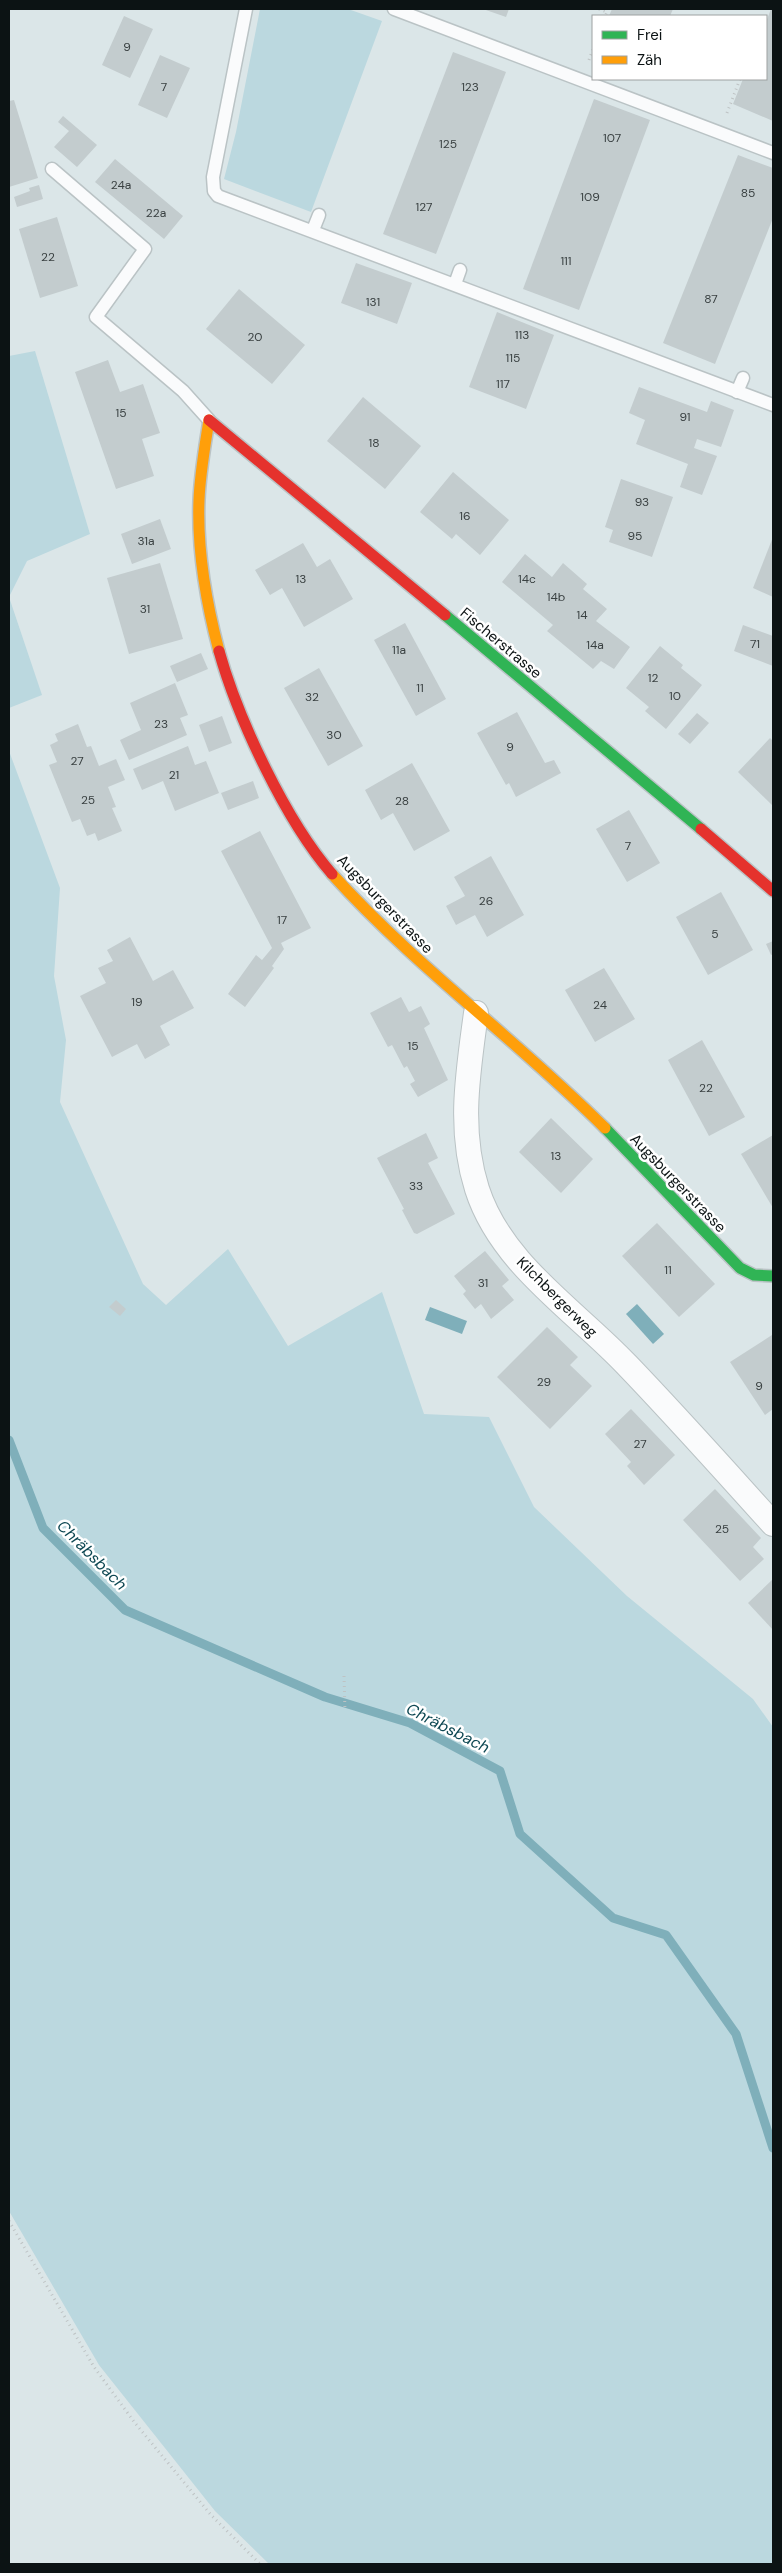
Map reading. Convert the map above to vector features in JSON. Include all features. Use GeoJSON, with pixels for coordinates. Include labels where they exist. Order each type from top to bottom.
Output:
{"type":"FeatureCollection","features":[{"type":"Feature","properties":{"kind":"street","name":"Fischerstrasse"},"geometry":{"type":"LineString","coordinates":[[209,420],[642,779],[773,891]]}},
{"type":"Feature","properties":{"kind":"street","name":"Augsburgerstrasse"},"geometry":{"type":"LineString","coordinates":[[209,420],[200,480],[198,523],[202,569],[215,633],[229,687],[257,750],[303,835],[338,882],[476,1012],[548,1074],[740,1268],[754,1275],[773,1276]]}},
{"type":"Feature","properties":{"kind":"street","name":"Kilchbergerweg"},"geometry":{"type":"LineString","coordinates":[[476,1012],[465,1103],[469,1155],[477,1189],[489,1219],[521,1263],[626,1364],[773,1524]]}},
{"type":"Feature","properties":{"kind":"lane"},"geometry":{"type":"LineString","coordinates":[[246,9],[213,177],[214,191],[224,199],[313,230],[455,284],[598,333],[773,405]]}},
{"type":"Feature","properties":{"kind":"lane"},"geometry":{"type":"LineString","coordinates":[[394,9],[773,153]]}},
{"type":"Feature","properties":{"kind":"lane"},"geometry":{"type":"LineString","coordinates":[[52,169],[145,248],[96,317],[183,391],[209,420]]}},
{"type":"Feature","properties":{"kind":"lane"},"geometry":{"type":"LineString","coordinates":[[313,230],[319,215]]}},
{"type":"Feature","properties":{"kind":"lane"},"geometry":{"type":"LineString","coordinates":[[455,284],[460,270]]}},
{"type":"Feature","properties":{"kind":"lane"},"geometry":{"type":"LineString","coordinates":[[738,392],[742,378]]}},
{"type":"Feature","properties":{"kind":"path"},"geometry":{"type":"LineString","coordinates":[[590,59],[592,52]]}},
{"type":"Feature","properties":{"kind":"path"},"geometry":{"type":"LineString","coordinates":[[728,111],[740,80]]}},
{"type":"Feature","properties":{"kind":"path"},"geometry":{"type":"LineString","coordinates":[[344,1676],[345,1711]]}},
{"type":"Feature","properties":{"kind":"path"},"geometry":{"type":"LineString","coordinates":[[9,2221],[94,2367],[136,2423],[211,2515],[260,2564]]}},
{"type":"Feature","properties":{"kind":"shaded area"},"geometry":{"type":"Polygon","coordinates":[[[260,9],[348,9],[382,21],[311,212],[224,179],[236,132],[260,9]]]}},
{"type":"Feature","properties":{"kind":"shaded area"},"geometry":{"type":"Polygon","coordinates":[[[35,351],[90,534],[27,561],[9,597],[9,356],[35,351]]]}},
{"type":"Feature","properties":{"kind":"shaded area"},"geometry":{"type":"Polygon","coordinates":[[[9,597],[42,695],[9,708],[9,597]]]}},
{"type":"Feature","properties":{"kind":"shaded area"},"geometry":{"type":"Polygon","coordinates":[[[9,751],[60,888],[54,976],[66,1040],[60,1102],[143,1284],[166,1305],[228,1249],[288,1346],[382,1292],[424,1414],[489,1417],[534,1507],[627,1596],[753,1699],[773,1727],[773,2564],[269,2564],[215,2511],[99,2365],[9,2211],[9,751]]]}},
{"type":"Feature","properties":{"kind":"shaded area"},"geometry":{"type":"Polygon","coordinates":[[[637,1304],[664,1334],[653,1344],[626,1314],[637,1304]]]}},
{"type":"Feature","properties":{"kind":"shaded area"},"geometry":{"type":"Polygon","coordinates":[[[430,1307],[467,1321],[462,1334],[425,1320],[430,1307]]]}},
{"type":"Feature","properties":{"kind":"building"},"geometry":{"type":"Polygon","coordinates":[[[483,9],[509,9],[506,17],[483,9]]]}},
{"type":"Feature","properties":{"kind":"building"},"geometry":{"type":"Polygon","coordinates":[[[612,9],[673,9],[670,15],[609,15],[612,9]]]}},
{"type":"Feature","properties":{"kind":"building"},"geometry":{"type":"Polygon","coordinates":[[[771,9],[773,9],[773,121],[733,104],[743,80],[767,80],[767,19],[771,9]]]}},
{"type":"Feature","properties":{"kind":"building"},"geometry":{"type":"Polygon","coordinates":[[[124,16],[153,29],[130,78],[102,65],[124,16]]]}},
{"type":"Feature","properties":{"kind":"building"},"geometry":{"type":"Polygon","coordinates":[[[453,52],[506,72],[436,254],[383,234],[453,52]]]}},
{"type":"Feature","properties":{"kind":"building"},"geometry":{"type":"Polygon","coordinates":[[[160,55],[190,68],[167,118],[138,105],[160,55]]]}},
{"type":"Feature","properties":{"kind":"building"},"geometry":{"type":"Polygon","coordinates":[[[594,99],[650,120],[579,310],[523,289],[594,99]]]}},
{"type":"Feature","properties":{"kind":"building"},"geometry":{"type":"Polygon","coordinates":[[[14,100],[38,178],[9,187],[9,101],[14,100]]]}},
{"type":"Feature","properties":{"kind":"building"},"geometry":{"type":"Polygon","coordinates":[[[63,116],[97,145],[77,167],[54,147],[69,131],[58,122],[63,116]]]}},
{"type":"Feature","properties":{"kind":"building"},"geometry":{"type":"Polygon","coordinates":[[[738,155],[773,168],[773,218],[715,364],[663,343],[738,155]]]}},
{"type":"Feature","properties":{"kind":"building"},"geometry":{"type":"Polygon","coordinates":[[[115,159],[183,216],[164,239],[95,182],[115,159]]]}},
{"type":"Feature","properties":{"kind":"building"},"geometry":{"type":"Polygon","coordinates":[[[39,185],[43,199],[17,207],[14,197],[30,191],[29,188],[39,185]]]}},
{"type":"Feature","properties":{"kind":"building"},"geometry":{"type":"Polygon","coordinates":[[[57,217],[78,286],[40,298],[19,229],[57,217]]]}},
{"type":"Feature","properties":{"kind":"building"},"geometry":{"type":"Polygon","coordinates":[[[356,263],[412,283],[397,324],[341,303],[356,263]]]}},
{"type":"Feature","properties":{"kind":"building"},"geometry":{"type":"Polygon","coordinates":[[[239,289],[305,345],[272,384],[206,329],[239,289]]]}},
{"type":"Feature","properties":{"kind":"building"},"geometry":{"type":"Polygon","coordinates":[[[497,312],[554,335],[526,409],[469,387],[497,312]]]}},
{"type":"Feature","properties":{"kind":"building"},"geometry":{"type":"Polygon","coordinates":[[[108,360],[120,392],[143,384],[160,433],[142,439],[154,476],[116,489],[75,372],[108,360]]]}},
{"type":"Feature","properties":{"kind":"building"},"geometry":{"type":"Polygon","coordinates":[[[639,387],[707,412],[711,401],[734,410],[721,447],[697,439],[694,448],[717,456],[702,495],[680,487],[688,464],[636,444],[645,420],[629,413],[639,387]]]}},
{"type":"Feature","properties":{"kind":"building"},"geometry":{"type":"Polygon","coordinates":[[[363,397],[421,446],[385,489],[327,441],[363,397]]]}},
{"type":"Feature","properties":{"kind":"building"},"geometry":{"type":"Polygon","coordinates":[[[453,472],[509,520],[480,555],[456,534],[452,539],[420,512],[453,472]]]}},
{"type":"Feature","properties":{"kind":"building"},"geometry":{"type":"Polygon","coordinates":[[[621,479],[673,497],[652,557],[609,542],[613,530],[605,527],[621,479]]]}},
{"type":"Feature","properties":{"kind":"building"},"geometry":{"type":"Polygon","coordinates":[[[160,519],[171,549],[132,564],[121,534],[160,519]]]}},
{"type":"Feature","properties":{"kind":"building"},"geometry":{"type":"Polygon","coordinates":[[[773,537],[773,597],[753,588],[773,537]]]}},
{"type":"Feature","properties":{"kind":"building"},"geometry":{"type":"Polygon","coordinates":[[[303,543],[317,567],[330,559],[353,599],[304,627],[282,588],[270,595],[255,570],[303,543]]]}},
{"type":"Feature","properties":{"kind":"building"},"geometry":{"type":"Polygon","coordinates":[[[525,554],[552,577],[563,563],[587,584],[583,589],[607,609],[596,621],[630,647],[614,669],[601,661],[593,669],[547,631],[553,625],[502,582],[525,554]]]}},
{"type":"Feature","properties":{"kind":"building"},"geometry":{"type":"Polygon","coordinates":[[[160,563],[183,639],[129,654],[107,578],[160,563]]]}},
{"type":"Feature","properties":{"kind":"building"},"geometry":{"type":"Polygon","coordinates":[[[405,623],[446,699],[416,716],[374,640],[405,623]]]}},
{"type":"Feature","properties":{"kind":"building"},"geometry":{"type":"Polygon","coordinates":[[[743,625],[773,636],[773,666],[734,651],[743,625]]]}},
{"type":"Feature","properties":{"kind":"building"},"geometry":{"type":"Polygon","coordinates":[[[660,646],[683,665],[681,668],[702,685],[666,729],[645,711],[649,707],[626,688],[660,646]]]}},
{"type":"Feature","properties":{"kind":"building"},"geometry":{"type":"Polygon","coordinates":[[[201,653],[208,669],[177,682],[170,666],[201,653]]]}},
{"type":"Feature","properties":{"kind":"building"},"geometry":{"type":"Polygon","coordinates":[[[319,668],[363,746],[328,766],[284,688],[319,668]]]}},
{"type":"Feature","properties":{"kind":"building"},"geometry":{"type":"Polygon","coordinates":[[[175,683],[188,715],[180,718],[187,735],[129,760],[120,740],[141,730],[130,703],[175,683]]]}},
{"type":"Feature","properties":{"kind":"building"},"geometry":{"type":"Polygon","coordinates":[[[517,712],[545,763],[554,760],[561,773],[516,797],[509,783],[506,785],[477,733],[517,712]]]}},
{"type":"Feature","properties":{"kind":"building"},"geometry":{"type":"Polygon","coordinates":[[[697,713],[709,723],[690,744],[678,734],[697,713]]]}},
{"type":"Feature","properties":{"kind":"building"},"geometry":{"type":"Polygon","coordinates":[[[222,716],[232,743],[209,752],[199,725],[222,716]]]}},
{"type":"Feature","properties":{"kind":"building"},"geometry":{"type":"Polygon","coordinates":[[[78,724],[87,747],[91,746],[99,766],[116,759],[125,780],[108,787],[116,807],[112,808],[122,831],[98,841],[95,833],[87,836],[80,819],[72,822],[49,765],[57,762],[50,745],[58,741],[55,734],[78,724]]]}},
{"type":"Feature","properties":{"kind":"building"},"geometry":{"type":"Polygon","coordinates":[[[770,738],[773,741],[773,806],[738,772],[770,738]]]}},
{"type":"Feature","properties":{"kind":"building"},"geometry":{"type":"Polygon","coordinates":[[[188,746],[195,765],[206,761],[219,793],[175,811],[163,781],[142,790],[133,769],[188,746]]]}},
{"type":"Feature","properties":{"kind":"building"},"geometry":{"type":"Polygon","coordinates":[[[412,763],[450,831],[414,851],[393,813],[381,820],[365,790],[412,763]]]}},
{"type":"Feature","properties":{"kind":"building"},"geometry":{"type":"Polygon","coordinates":[[[253,781],[259,798],[228,810],[221,793],[253,781]]]}},
{"type":"Feature","properties":{"kind":"building"},"geometry":{"type":"Polygon","coordinates":[[[629,810],[660,863],[627,882],[596,829],[629,810]]]}},
{"type":"Feature","properties":{"kind":"building"},"geometry":{"type":"Polygon","coordinates":[[[260,831],[311,928],[281,943],[284,949],[272,966],[274,968],[245,1007],[228,994],[256,955],[262,960],[272,948],[221,851],[260,831]]]}},
{"type":"Feature","properties":{"kind":"building"},"geometry":{"type":"Polygon","coordinates":[[[491,856],[524,915],[487,937],[475,915],[456,925],[446,906],[465,896],[454,877],[491,856]]]}},
{"type":"Feature","properties":{"kind":"building"},"geometry":{"type":"Polygon","coordinates":[[[721,892],[753,950],[708,975],[676,917],[721,892]]]}},
{"type":"Feature","properties":{"kind":"building"},"geometry":{"type":"Polygon","coordinates":[[[130,937],[153,981],[173,970],[194,1008],[160,1026],[170,1045],[145,1059],[137,1044],[112,1057],[80,996],[106,983],[98,968],[113,961],[107,950],[130,937]]]}},
{"type":"Feature","properties":{"kind":"building"},"geometry":{"type":"Polygon","coordinates":[[[773,941],[773,954],[771,955],[766,944],[773,941]]]}},
{"type":"Feature","properties":{"kind":"building"},"geometry":{"type":"Polygon","coordinates":[[[604,968],[635,1019],[595,1042],[565,990],[604,968]]]}},
{"type":"Feature","properties":{"kind":"building"},"geometry":{"type":"Polygon","coordinates":[[[401,997],[409,1012],[421,1006],[430,1024],[424,1028],[448,1080],[418,1097],[410,1084],[415,1081],[407,1066],[404,1068],[392,1045],[388,1047],[370,1013],[401,997]]]}},
{"type":"Feature","properties":{"kind":"building"},"geometry":{"type":"Polygon","coordinates":[[[702,1040],[745,1117],[709,1136],[668,1060],[702,1040]]]}},
{"type":"Feature","properties":{"kind":"building"},"geometry":{"type":"Polygon","coordinates":[[[551,1118],[593,1159],[561,1193],[519,1152],[551,1118]]]}},
{"type":"Feature","properties":{"kind":"building"},"geometry":{"type":"Polygon","coordinates":[[[426,1133],[438,1158],[428,1163],[455,1214],[417,1234],[414,1233],[402,1210],[404,1209],[377,1158],[426,1133]]]}},
{"type":"Feature","properties":{"kind":"building"},"geometry":{"type":"Polygon","coordinates":[[[773,1135],[773,1208],[741,1154],[773,1135]]]}},
{"type":"Feature","properties":{"kind":"building"},"geometry":{"type":"Polygon","coordinates":[[[657,1223],[715,1284],[679,1317],[622,1256],[657,1223]]]}},
{"type":"Feature","properties":{"kind":"building"},"geometry":{"type":"Polygon","coordinates":[[[485,1251],[509,1280],[502,1286],[514,1300],[491,1319],[481,1304],[475,1309],[463,1294],[466,1291],[454,1276],[485,1251]]]}},
{"type":"Feature","properties":{"kind":"building"},"geometry":{"type":"Polygon","coordinates":[[[116,1300],[126,1309],[120,1316],[109,1307],[116,1300]]]}},
{"type":"Feature","properties":{"kind":"building"},"geometry":{"type":"Polygon","coordinates":[[[547,1327],[578,1357],[570,1365],[592,1386],[550,1429],[497,1377],[547,1327]]]}},
{"type":"Feature","properties":{"kind":"building"},"geometry":{"type":"Polygon","coordinates":[[[772,1335],[773,1409],[765,1415],[730,1362],[772,1335]]]}},
{"type":"Feature","properties":{"kind":"building"},"geometry":{"type":"Polygon","coordinates":[[[631,1409],[675,1455],[644,1485],[627,1466],[631,1462],[605,1434],[631,1409]]]}},
{"type":"Feature","properties":{"kind":"building"},"geometry":{"type":"Polygon","coordinates":[[[715,1489],[761,1538],[753,1547],[764,1559],[740,1581],[683,1520],[715,1489]]]}},
{"type":"Feature","properties":{"kind":"building"},"geometry":{"type":"Polygon","coordinates":[[[773,1579],[773,1630],[748,1603],[773,1579]]]}},
{"type":"Feature","properties":{"kind":"waterway","name":"Chräbsbach"},"geometry":{"type":"LineString","coordinates":[[9,1440],[43,1528],[125,1610],[325,1697],[410,1723],[500,1771],[520,1834],[613,1918],[666,1935],[736,2034],[773,2148]]}},
{"type":"Feature","properties":{"kind":"traffic: fast"},"geometry":{"type":"LineString","coordinates":[[445,615],[701,829]]}},
{"type":"Feature","properties":{"kind":"traffic: fast"},"geometry":{"type":"LineString","coordinates":[[605,1128],[740,1268],[754,1275],[773,1276]]}},
{"type":"Feature","properties":{"kind":"traffic: slow"},"geometry":{"type":"LineString","coordinates":[[209,420],[200,490],[199,538],[206,595],[219,651]]}},
{"type":"Feature","properties":{"kind":"traffic: slow"},"geometry":{"type":"LineString","coordinates":[[332,874],[398,941],[537,1064],[605,1128]]}},
{"type":"Feature","properties":{"kind":"traffic: jam"},"geometry":{"type":"LineString","coordinates":[[209,420],[445,615]]}},
{"type":"Feature","properties":{"kind":"traffic: jam"},"geometry":{"type":"LineString","coordinates":[[219,651],[238,707],[265,768],[298,826],[332,874]]}},
{"type":"Feature","properties":{"kind":"traffic: jam"},"geometry":{"type":"LineString","coordinates":[[701,829],[773,891]]}}]}
